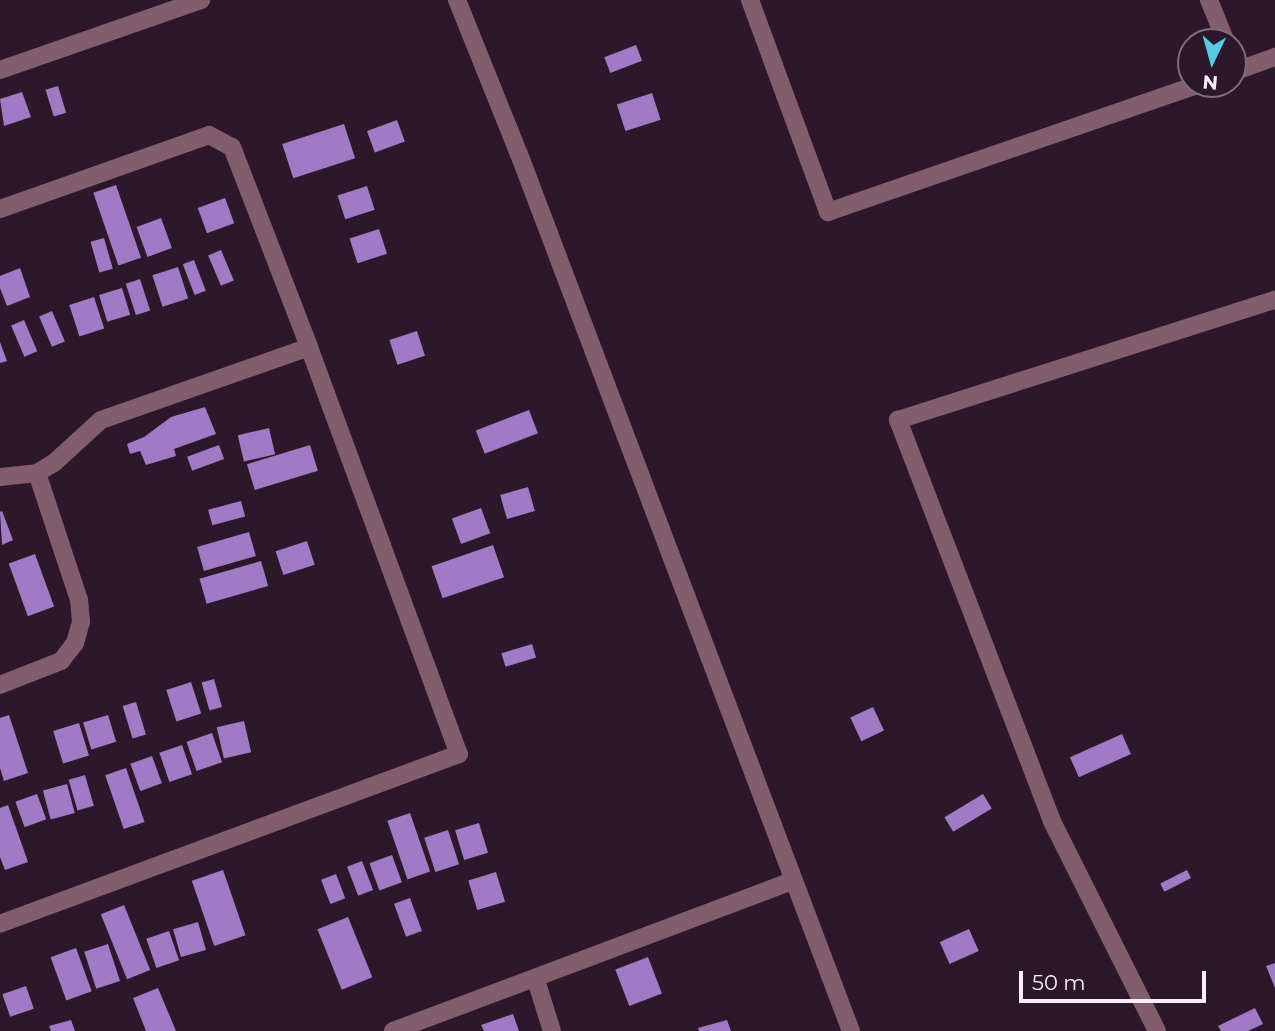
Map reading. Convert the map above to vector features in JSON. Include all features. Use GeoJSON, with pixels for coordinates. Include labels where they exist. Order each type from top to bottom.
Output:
{"type":"FeatureCollection","features":[{"type":"Feature","properties":{"kind":"street"},"geometry":{"type":"LineString","coordinates":[[0,69],[201,0]]}},
{"type":"Feature","properties":{"kind":"street"},"geometry":{"type":"LineString","coordinates":[[457,0],[519,154],[851,1031]]}},
{"type":"Feature","properties":{"kind":"street"},"geometry":{"type":"LineString","coordinates":[[750,0],[828,212],[1177,92]]}},
{"type":"Feature","properties":{"kind":"street"},"geometry":{"type":"LineString","coordinates":[[1209,0],[1220,28]]}},
{"type":"Feature","properties":{"kind":"street"},"geometry":{"type":"LineString","coordinates":[[1247,65],[1275,57]]}},
{"type":"Feature","properties":{"kind":"street"},"geometry":{"type":"LineString","coordinates":[[0,209],[209,135],[222,139],[232,147],[309,347],[458,754],[0,924]]}},
{"type":"Feature","properties":{"kind":"street"},"geometry":{"type":"LineString","coordinates":[[1157,1031],[1052,821],[898,420],[1275,299]]}},
{"type":"Feature","properties":{"kind":"street"},"geometry":{"type":"LineString","coordinates":[[0,477],[37,473],[55,462],[101,420],[309,347]]}},
{"type":"Feature","properties":{"kind":"street"},"geometry":{"type":"LineString","coordinates":[[0,685],[61,661],[75,643],[81,622],[79,600],[37,473]]}},
{"type":"Feature","properties":{"kind":"street"},"geometry":{"type":"LineString","coordinates":[[393,1031],[536,980],[793,881]]}},
{"type":"Feature","properties":{"kind":"street"},"geometry":{"type":"LineString","coordinates":[[536,980],[552,1031]]}},
{"type":"Feature","properties":{"kind":"building"},"geometry":{"type":"Polygon","coordinates":[[[636,45],[642,61],[610,73],[604,57],[636,45]]]}},
{"type":"Feature","properties":{"kind":"building"},"geometry":{"type":"Polygon","coordinates":[[[58,86],[66,113],[54,117],[46,90],[58,86]]]}},
{"type":"Feature","properties":{"kind":"building"},"geometry":{"type":"Polygon","coordinates":[[[22,92],[31,117],[4,126],[0,99],[22,92]]]}},
{"type":"Feature","properties":{"kind":"building"},"geometry":{"type":"Polygon","coordinates":[[[652,93],[661,120],[625,131],[617,104],[652,93]]]}},
{"type":"Feature","properties":{"kind":"building"},"geometry":{"type":"Polygon","coordinates":[[[397,120],[405,142],[375,153],[367,131],[397,120]]]}},
{"type":"Feature","properties":{"kind":"building"},"geometry":{"type":"Polygon","coordinates":[[[344,124],[355,158],[293,178],[282,144],[344,124]]]}},
{"type":"Feature","properties":{"kind":"building"},"geometry":{"type":"Polygon","coordinates":[[[116,185],[141,258],[118,266],[93,193],[116,185]]]}},
{"type":"Feature","properties":{"kind":"building"},"geometry":{"type":"Polygon","coordinates":[[[367,186],[375,210],[345,219],[338,196],[367,186]]]}},
{"type":"Feature","properties":{"kind":"building"},"geometry":{"type":"Polygon","coordinates":[[[225,198],[234,223],[207,233],[198,208],[225,198]]]}},
{"type":"Feature","properties":{"kind":"building"},"geometry":{"type":"Polygon","coordinates":[[[161,218],[172,248],[148,257],[137,227],[161,218]]]}},
{"type":"Feature","properties":{"kind":"building"},"geometry":{"type":"Polygon","coordinates":[[[379,229],[387,254],[358,263],[350,239],[379,229]]]}},
{"type":"Feature","properties":{"kind":"building"},"geometry":{"type":"Polygon","coordinates":[[[104,238],[113,269],[99,273],[91,242],[104,238]]]}},
{"type":"Feature","properties":{"kind":"building"},"geometry":{"type":"Polygon","coordinates":[[[221,250],[234,280],[221,286],[208,255],[221,250]]]}},
{"type":"Feature","properties":{"kind":"building"},"geometry":{"type":"Polygon","coordinates":[[[194,260],[206,291],[195,295],[183,264],[194,260]]]}},
{"type":"Feature","properties":{"kind":"building"},"geometry":{"type":"Polygon","coordinates":[[[178,267],[188,298],[163,307],[152,275],[178,267]]]}},
{"type":"Feature","properties":{"kind":"building"},"geometry":{"type":"Polygon","coordinates":[[[20,268],[30,297],[7,306],[0,288],[0,276],[20,268]]]}},
{"type":"Feature","properties":{"kind":"building"},"geometry":{"type":"Polygon","coordinates":[[[140,279],[150,310],[136,315],[126,284],[140,279]]]}},
{"type":"Feature","properties":{"kind":"building"},"geometry":{"type":"Polygon","coordinates":[[[122,288],[130,315],[107,322],[99,295],[122,288]]]}},
{"type":"Feature","properties":{"kind":"building"},"geometry":{"type":"Polygon","coordinates":[[[94,297],[104,328],[79,336],[69,305],[94,297]]]}},
{"type":"Feature","properties":{"kind":"building"},"geometry":{"type":"Polygon","coordinates":[[[52,311],[65,341],[52,347],[39,316],[52,311]]]}},
{"type":"Feature","properties":{"kind":"building"},"geometry":{"type":"Polygon","coordinates":[[[24,320],[37,351],[24,357],[11,325],[24,320]]]}},
{"type":"Feature","properties":{"kind":"building"},"geometry":{"type":"Polygon","coordinates":[[[417,331],[425,356],[397,365],[389,340],[417,331]]]}},
{"type":"Feature","properties":{"kind":"building"},"geometry":{"type":"Polygon","coordinates":[[[0,342],[7,361],[0,363],[0,342]]]}},
{"type":"Feature","properties":{"kind":"building"},"geometry":{"type":"Polygon","coordinates":[[[205,407],[216,434],[174,449],[176,456],[146,465],[140,451],[130,454],[127,444],[144,437],[171,417],[205,407]]]}},
{"type":"Feature","properties":{"kind":"building"},"geometry":{"type":"Polygon","coordinates":[[[529,410],[538,433],[485,454],[476,430],[529,410]]]}},
{"type":"Feature","properties":{"kind":"building"},"geometry":{"type":"Polygon","coordinates":[[[269,428],[275,454],[244,462],[238,435],[269,428]]]}},
{"type":"Feature","properties":{"kind":"building"},"geometry":{"type":"Polygon","coordinates":[[[219,445],[224,459],[192,471],[187,457],[219,445]]]}},
{"type":"Feature","properties":{"kind":"building"},"geometry":{"type":"Polygon","coordinates":[[[310,445],[318,471],[255,490],[247,464],[310,445]]]}},
{"type":"Feature","properties":{"kind":"building"},"geometry":{"type":"Polygon","coordinates":[[[528,487],[535,511],[507,519],[500,495],[528,487]]]}},
{"type":"Feature","properties":{"kind":"building"},"geometry":{"type":"Polygon","coordinates":[[[241,501],[245,516],[212,525],[208,510],[241,501]]]}},
{"type":"Feature","properties":{"kind":"building"},"geometry":{"type":"Polygon","coordinates":[[[481,508],[490,533],[461,544],[452,519],[481,508]]]}},
{"type":"Feature","properties":{"kind":"building"},"geometry":{"type":"Polygon","coordinates":[[[2,511],[13,540],[2,545],[0,512],[2,511]]]}},
{"type":"Feature","properties":{"kind":"building"},"geometry":{"type":"Polygon","coordinates":[[[249,532],[256,556],[204,571],[197,547],[249,532]]]}},
{"type":"Feature","properties":{"kind":"building"},"geometry":{"type":"Polygon","coordinates":[[[307,541],[315,565],[283,575],[276,551],[307,541]]]}},
{"type":"Feature","properties":{"kind":"building"},"geometry":{"type":"Polygon","coordinates":[[[493,545],[504,577],[443,598],[432,566],[493,545]]]}},
{"type":"Feature","properties":{"kind":"building"},"geometry":{"type":"Polygon","coordinates":[[[35,554],[54,607],[28,616],[9,564],[35,554]]]}},
{"type":"Feature","properties":{"kind":"building"},"geometry":{"type":"Polygon","coordinates":[[[261,561],[268,586],[207,604],[199,579],[261,561]]]}},
{"type":"Feature","properties":{"kind":"building"},"geometry":{"type":"Polygon","coordinates":[[[532,644],[536,657],[505,667],[501,653],[532,644]]]}},
{"type":"Feature","properties":{"kind":"building"},"geometry":{"type":"Polygon","coordinates":[[[214,679],[222,707],[209,710],[202,683],[214,679]]]}},
{"type":"Feature","properties":{"kind":"building"},"geometry":{"type":"Polygon","coordinates":[[[191,682],[201,713],[176,721],[166,690],[191,682]]]}},
{"type":"Feature","properties":{"kind":"building"},"geometry":{"type":"Polygon","coordinates":[[[136,702],[146,735],[133,739],[123,706],[136,702]]]}},
{"type":"Feature","properties":{"kind":"building"},"geometry":{"type":"Polygon","coordinates":[[[873,707],[884,731],[861,741],[850,718],[873,707]]]}},
{"type":"Feature","properties":{"kind":"building"},"geometry":{"type":"Polygon","coordinates":[[[9,715],[28,773],[4,781],[0,768],[0,718],[9,715]]]}},
{"type":"Feature","properties":{"kind":"building"},"geometry":{"type":"Polygon","coordinates":[[[108,715],[116,742],[91,749],[83,723],[108,715]]]}},
{"type":"Feature","properties":{"kind":"building"},"geometry":{"type":"Polygon","coordinates":[[[244,721],[251,752],[224,758],[217,727],[244,721]]]}},
{"type":"Feature","properties":{"kind":"building"},"geometry":{"type":"Polygon","coordinates":[[[79,723],[89,756],[63,763],[53,731],[79,723]]]}},
{"type":"Feature","properties":{"kind":"building"},"geometry":{"type":"Polygon","coordinates":[[[212,733],[222,762],[197,771],[186,742],[212,733]]]}},
{"type":"Feature","properties":{"kind":"building"},"geometry":{"type":"Polygon","coordinates":[[[1122,734],[1131,754],[1079,777],[1070,757],[1122,734]]]}},
{"type":"Feature","properties":{"kind":"building"},"geometry":{"type":"Polygon","coordinates":[[[182,745],[192,774],[169,782],[159,753],[182,745]]]}},
{"type":"Feature","properties":{"kind":"building"},"geometry":{"type":"Polygon","coordinates":[[[152,756],[162,783],[140,791],[130,764],[152,756]]]}},
{"type":"Feature","properties":{"kind":"building"},"geometry":{"type":"Polygon","coordinates":[[[126,768],[145,822],[124,829],[105,775],[126,768]]]}},
{"type":"Feature","properties":{"kind":"building"},"geometry":{"type":"Polygon","coordinates":[[[85,775],[94,806],[77,810],[69,780],[85,775]]]}},
{"type":"Feature","properties":{"kind":"building"},"geometry":{"type":"Polygon","coordinates":[[[67,784],[75,813],[51,819],[43,790],[67,784]]]}},
{"type":"Feature","properties":{"kind":"building"},"geometry":{"type":"Polygon","coordinates":[[[37,794],[46,819],[25,827],[15,802],[37,794]]]}},
{"type":"Feature","properties":{"kind":"building"},"geometry":{"type":"Polygon","coordinates":[[[983,794],[992,809],[953,832],[944,817],[983,794]]]}},
{"type":"Feature","properties":{"kind":"building"},"geometry":{"type":"Polygon","coordinates":[[[8,805],[28,862],[5,870],[0,857],[0,808],[8,805]]]}},
{"type":"Feature","properties":{"kind":"building"},"geometry":{"type":"Polygon","coordinates":[[[410,813],[430,872],[407,879],[387,821],[410,813]]]}},
{"type":"Feature","properties":{"kind":"building"},"geometry":{"type":"Polygon","coordinates":[[[479,823],[488,853],[464,860],[455,830],[479,823]]]}},
{"type":"Feature","properties":{"kind":"building"},"geometry":{"type":"Polygon","coordinates":[[[448,830],[459,864],[435,872],[424,838],[448,830]]]}},
{"type":"Feature","properties":{"kind":"building"},"geometry":{"type":"Polygon","coordinates":[[[392,855],[402,882],[379,890],[369,863],[392,855]]]}},
{"type":"Feature","properties":{"kind":"building"},"geometry":{"type":"Polygon","coordinates":[[[362,861],[373,890],[358,896],[347,867],[362,861]]]}},
{"type":"Feature","properties":{"kind":"building"},"geometry":{"type":"Polygon","coordinates":[[[223,870],[245,935],[214,946],[192,881],[223,870]]]}},
{"type":"Feature","properties":{"kind":"building"},"geometry":{"type":"Polygon","coordinates":[[[1187,870],[1191,878],[1164,892],[1160,884],[1187,870]]]}},
{"type":"Feature","properties":{"kind":"building"},"geometry":{"type":"Polygon","coordinates":[[[496,872],[505,902],[477,910],[468,880],[496,872]]]}},
{"type":"Feature","properties":{"kind":"building"},"geometry":{"type":"Polygon","coordinates":[[[336,874],[345,898],[330,904],[321,880],[336,874]]]}},
{"type":"Feature","properties":{"kind":"building"},"geometry":{"type":"Polygon","coordinates":[[[410,898],[422,931],[406,937],[394,904],[410,898]]]}},
{"type":"Feature","properties":{"kind":"building"},"geometry":{"type":"Polygon","coordinates":[[[124,905],[150,970],[127,979],[101,914],[124,905]]]}},
{"type":"Feature","properties":{"kind":"building"},"geometry":{"type":"Polygon","coordinates":[[[348,917],[372,977],[342,990],[317,929],[348,917]]]}},
{"type":"Feature","properties":{"kind":"building"},"geometry":{"type":"Polygon","coordinates":[[[198,922],[206,950],[181,957],[173,929],[198,922]]]}},
{"type":"Feature","properties":{"kind":"building"},"geometry":{"type":"Polygon","coordinates":[[[969,929],[979,951],[950,964],[940,942],[969,929]]]}},
{"type":"Feature","properties":{"kind":"building"},"geometry":{"type":"Polygon","coordinates":[[[169,931],[179,960],[156,968],[146,939],[169,931]]]}},
{"type":"Feature","properties":{"kind":"building"},"geometry":{"type":"Polygon","coordinates":[[[108,944],[120,981],[96,989],[84,952],[108,944]]]}},
{"type":"Feature","properties":{"kind":"building"},"geometry":{"type":"Polygon","coordinates":[[[76,948],[92,991],[66,1000],[51,957],[76,948]]]}},
{"type":"Feature","properties":{"kind":"building"},"geometry":{"type":"Polygon","coordinates":[[[648,957],[662,993],[629,1006],[615,970],[648,957]]]}},
{"type":"Feature","properties":{"kind":"building"},"geometry":{"type":"Polygon","coordinates":[[[1275,963],[1275,988],[1266,966],[1275,963]]]}},
{"type":"Feature","properties":{"kind":"building"},"geometry":{"type":"Polygon","coordinates":[[[26,986],[34,1009],[10,1017],[2,994],[26,986]]]}},
{"type":"Feature","properties":{"kind":"building"},"geometry":{"type":"Polygon","coordinates":[[[158,988],[176,1031],[146,1031],[133,998],[158,988]]]}},
{"type":"Feature","properties":{"kind":"building"},"geometry":{"type":"Polygon","coordinates":[[[1255,1008],[1263,1024],[1248,1031],[1221,1031],[1218,1026],[1255,1008]]]}},
{"type":"Feature","properties":{"kind":"building"},"geometry":{"type":"Polygon","coordinates":[[[513,1014],[519,1031],[484,1031],[481,1025],[513,1014]]]}},
{"type":"Feature","properties":{"kind":"building"},"geometry":{"type":"Polygon","coordinates":[[[71,1020],[75,1031],[51,1031],[49,1026],[71,1020]]]}},
{"type":"Feature","properties":{"kind":"building"},"geometry":{"type":"Polygon","coordinates":[[[727,1020],[731,1031],[699,1031],[698,1028],[727,1020]]]}}]}
